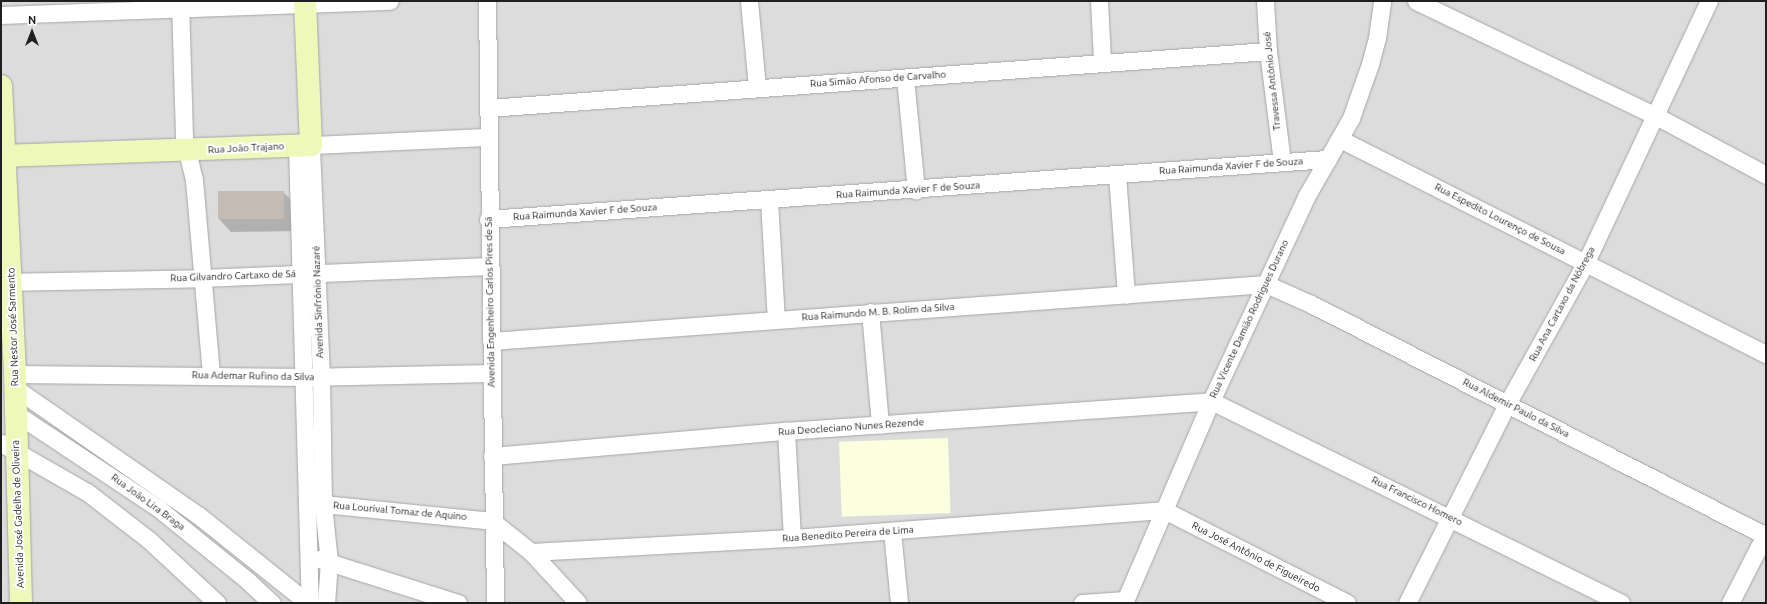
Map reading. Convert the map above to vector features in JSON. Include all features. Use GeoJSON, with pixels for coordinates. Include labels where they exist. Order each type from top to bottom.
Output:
{"type":"FeatureCollection","features":[{"type":"Feature","properties":{"kind":"main road","name":"Avenida Sinfrônio Nazaré"},"geometry":{"type":"LineString","coordinates":[[298,3],[304,145]]}},
{"type":"Feature","properties":{"kind":"main road","name":"Rua Nestor José Sarmento"},"geometry":{"type":"LineString","coordinates":[[1,86],[6,282],[15,381],[15,419]]}},
{"type":"Feature","properties":{"kind":"main road","name":"Rua João Trajano"},"geometry":{"type":"LineString","coordinates":[[3,156],[189,151],[304,145]]}},
{"type":"Feature","properties":{"kind":"main road","name":"Avenida José Gadelha de Oliveira"},"geometry":{"type":"LineString","coordinates":[[15,419],[8,446],[21,603]]}},
{"type":"Feature","properties":{"kind":"street"},"geometry":{"type":"LineString","coordinates":[[1,15],[180,5],[390,1]]}},
{"type":"Feature","properties":{"kind":"street","name":"Avenida Engenheiro Carlos Pires de Sá"},"geometry":{"type":"LineString","coordinates":[[487,1],[492,521],[495,603]]}},
{"type":"Feature","properties":{"kind":"street"},"geometry":{"type":"LineString","coordinates":[[749,1],[757,88]]}},
{"type":"Feature","properties":{"kind":"street"},"geometry":{"type":"LineString","coordinates":[[1099,1],[1102,61]]}},
{"type":"Feature","properties":{"kind":"street","name":"Travessa Antônio José"},"geometry":{"type":"LineString","coordinates":[[1265,1],[1268,51],[1282,162]]}},
{"type":"Feature","properties":{"kind":"street","name":"Rua Vicente Damião Rodrigues Durano"},"geometry":{"type":"LineString","coordinates":[[1125,601],[1211,401],[1306,197],[1340,140],[1361,93],[1377,38],[1382,1]]}},
{"type":"Feature","properties":{"kind":"street"},"geometry":{"type":"LineString","coordinates":[[1416,1],[1656,116],[1766,174]]}},
{"type":"Feature","properties":{"kind":"street","name":"Rua Ana Cartaxo da Nóbrega"},"geometry":{"type":"LineString","coordinates":[[1407,603],[1507,404],[1586,262],[1709,1]]}},
{"type":"Feature","properties":{"kind":"street"},"geometry":{"type":"LineString","coordinates":[[180,5],[184,138],[189,151],[194,180],[211,376]]}},
{"type":"Feature","properties":{"kind":"street","name":"Rua Simão Afonso de Carvalho"},"geometry":{"type":"LineString","coordinates":[[488,108],[906,78],[1102,61],[1268,51]]}},
{"type":"Feature","properties":{"kind":"street"},"geometry":{"type":"LineString","coordinates":[[906,78],[916,190]]}},
{"type":"Feature","properties":{"kind":"street","name":"Rua João Trajano"},"geometry":{"type":"LineString","coordinates":[[304,145],[488,136]]}},
{"type":"Feature","properties":{"kind":"street","name":"Rua Espedito Lourenço de Sousa"},"geometry":{"type":"LineString","coordinates":[[1340,140],[1586,262],[1766,354]]}},
{"type":"Feature","properties":{"kind":"street","name":"Avenida Sinfrônio Nazaré"},"geometry":{"type":"LineString","coordinates":[[304,145],[309,273],[321,377],[316,503],[311,557],[309,603]]}},
{"type":"Feature","properties":{"kind":"street","name":"Rua Raimunda Xavier F de Souza"},"geometry":{"type":"LineString","coordinates":[[488,219],[916,190],[1328,159]]}},
{"type":"Feature","properties":{"kind":"street"},"geometry":{"type":"LineString","coordinates":[[1117,175],[1126,295]]}},
{"type":"Feature","properties":{"kind":"street"},"geometry":{"type":"LineString","coordinates":[[769,200],[776,320]]}},
{"type":"Feature","properties":{"kind":"street","name":"Rua Gilvandro Cartaxo de Sá"},"geometry":{"type":"LineString","coordinates":[[6,282],[202,278],[489,266]]}},
{"type":"Feature","properties":{"kind":"street","name":"Avenida Sinfrônio Nazaré"},"geometry":{"type":"LineString","coordinates":[[309,273],[304,377],[316,503],[328,562],[326,603]]}},
{"type":"Feature","properties":{"kind":"street","name":"Rua Raimundo M. B. Rolim da Silva"},"geometry":{"type":"LineString","coordinates":[[491,341],[1266,284]]}},
{"type":"Feature","properties":{"kind":"street","name":"Rua Aldemir Paulo da Silva"},"geometry":{"type":"LineString","coordinates":[[1266,284],[1311,304],[1766,535]]}},
{"type":"Feature","properties":{"kind":"street"},"geometry":{"type":"LineString","coordinates":[[870,312],[880,425]]}},
{"type":"Feature","properties":{"kind":"street","name":"Rua Ademar Rufino da Silva"},"geometry":{"type":"LineString","coordinates":[[15,381],[211,376],[321,377],[491,373]]}},
{"type":"Feature","properties":{"kind":"street"},"geometry":{"type":"LineString","coordinates":[[15,381],[198,515],[309,603]]}},
{"type":"Feature","properties":{"kind":"street","name":"Rua Deocleciano Nunes Rezende"},"geometry":{"type":"LineString","coordinates":[[492,456],[786,431],[1211,401]]}},
{"type":"Feature","properties":{"kind":"street","name":"Rua Francisco Homero"},"geometry":{"type":"LineString","coordinates":[[1211,401],[1621,603]]}},
{"type":"Feature","properties":{"kind":"street","name":"Rua João Lira Braga"},"geometry":{"type":"LineString","coordinates":[[15,419],[158,508],[248,581],[272,603]]}},
{"type":"Feature","properties":{"kind":"street"},"geometry":{"type":"LineString","coordinates":[[786,431],[792,538]]}},
{"type":"Feature","properties":{"kind":"street"},"geometry":{"type":"LineString","coordinates":[[8,446],[87,492],[149,540],[217,603]]}},
{"type":"Feature","properties":{"kind":"street","name":"Rua Lourival Tomaz de Aquino"},"geometry":{"type":"LineString","coordinates":[[316,503],[492,521]]}},
{"type":"Feature","properties":{"kind":"street","name":"Rua Benedito Pereira de Lima"},"geometry":{"type":"LineString","coordinates":[[531,552],[792,538],[1164,510]]}},
{"type":"Feature","properties":{"kind":"street","name":"Rua José Antônio de Figueiredo"},"geometry":{"type":"LineString","coordinates":[[1164,510],[1347,603]]}},
{"type":"Feature","properties":{"kind":"street"},"geometry":{"type":"LineString","coordinates":[[492,521],[531,552],[578,603]]}},
{"type":"Feature","properties":{"kind":"street"},"geometry":{"type":"LineString","coordinates":[[892,531],[899,603]]}},
{"type":"Feature","properties":{"kind":"street"},"geometry":{"type":"LineString","coordinates":[[1730,603],[1766,535]]}},
{"type":"Feature","properties":{"kind":"street"},"geometry":{"type":"LineString","coordinates":[[311,557],[458,603]]}},
{"type":"Feature","properties":{"kind":"street"},"geometry":{"type":"LineString","coordinates":[[1082,603],[1125,601]]}},
{"type":"Feature","properties":{"kind":"shaded area"},"geometry":{"type":"Polygon","coordinates":[[[1,1],[1766,1],[1766,603],[1,603],[1,1]]]}},
{"type":"Feature","properties":{"kind":"shaded area"},"geometry":{"type":"Polygon","coordinates":[[[948,438],[951,513],[842,517],[839,442],[948,438]]]}},
{"type":"Feature","properties":{"kind":"building"},"geometry":{"type":"Polygon","coordinates":[[[218,191],[284,191],[284,219],[218,219],[218,191]]]}}]}
